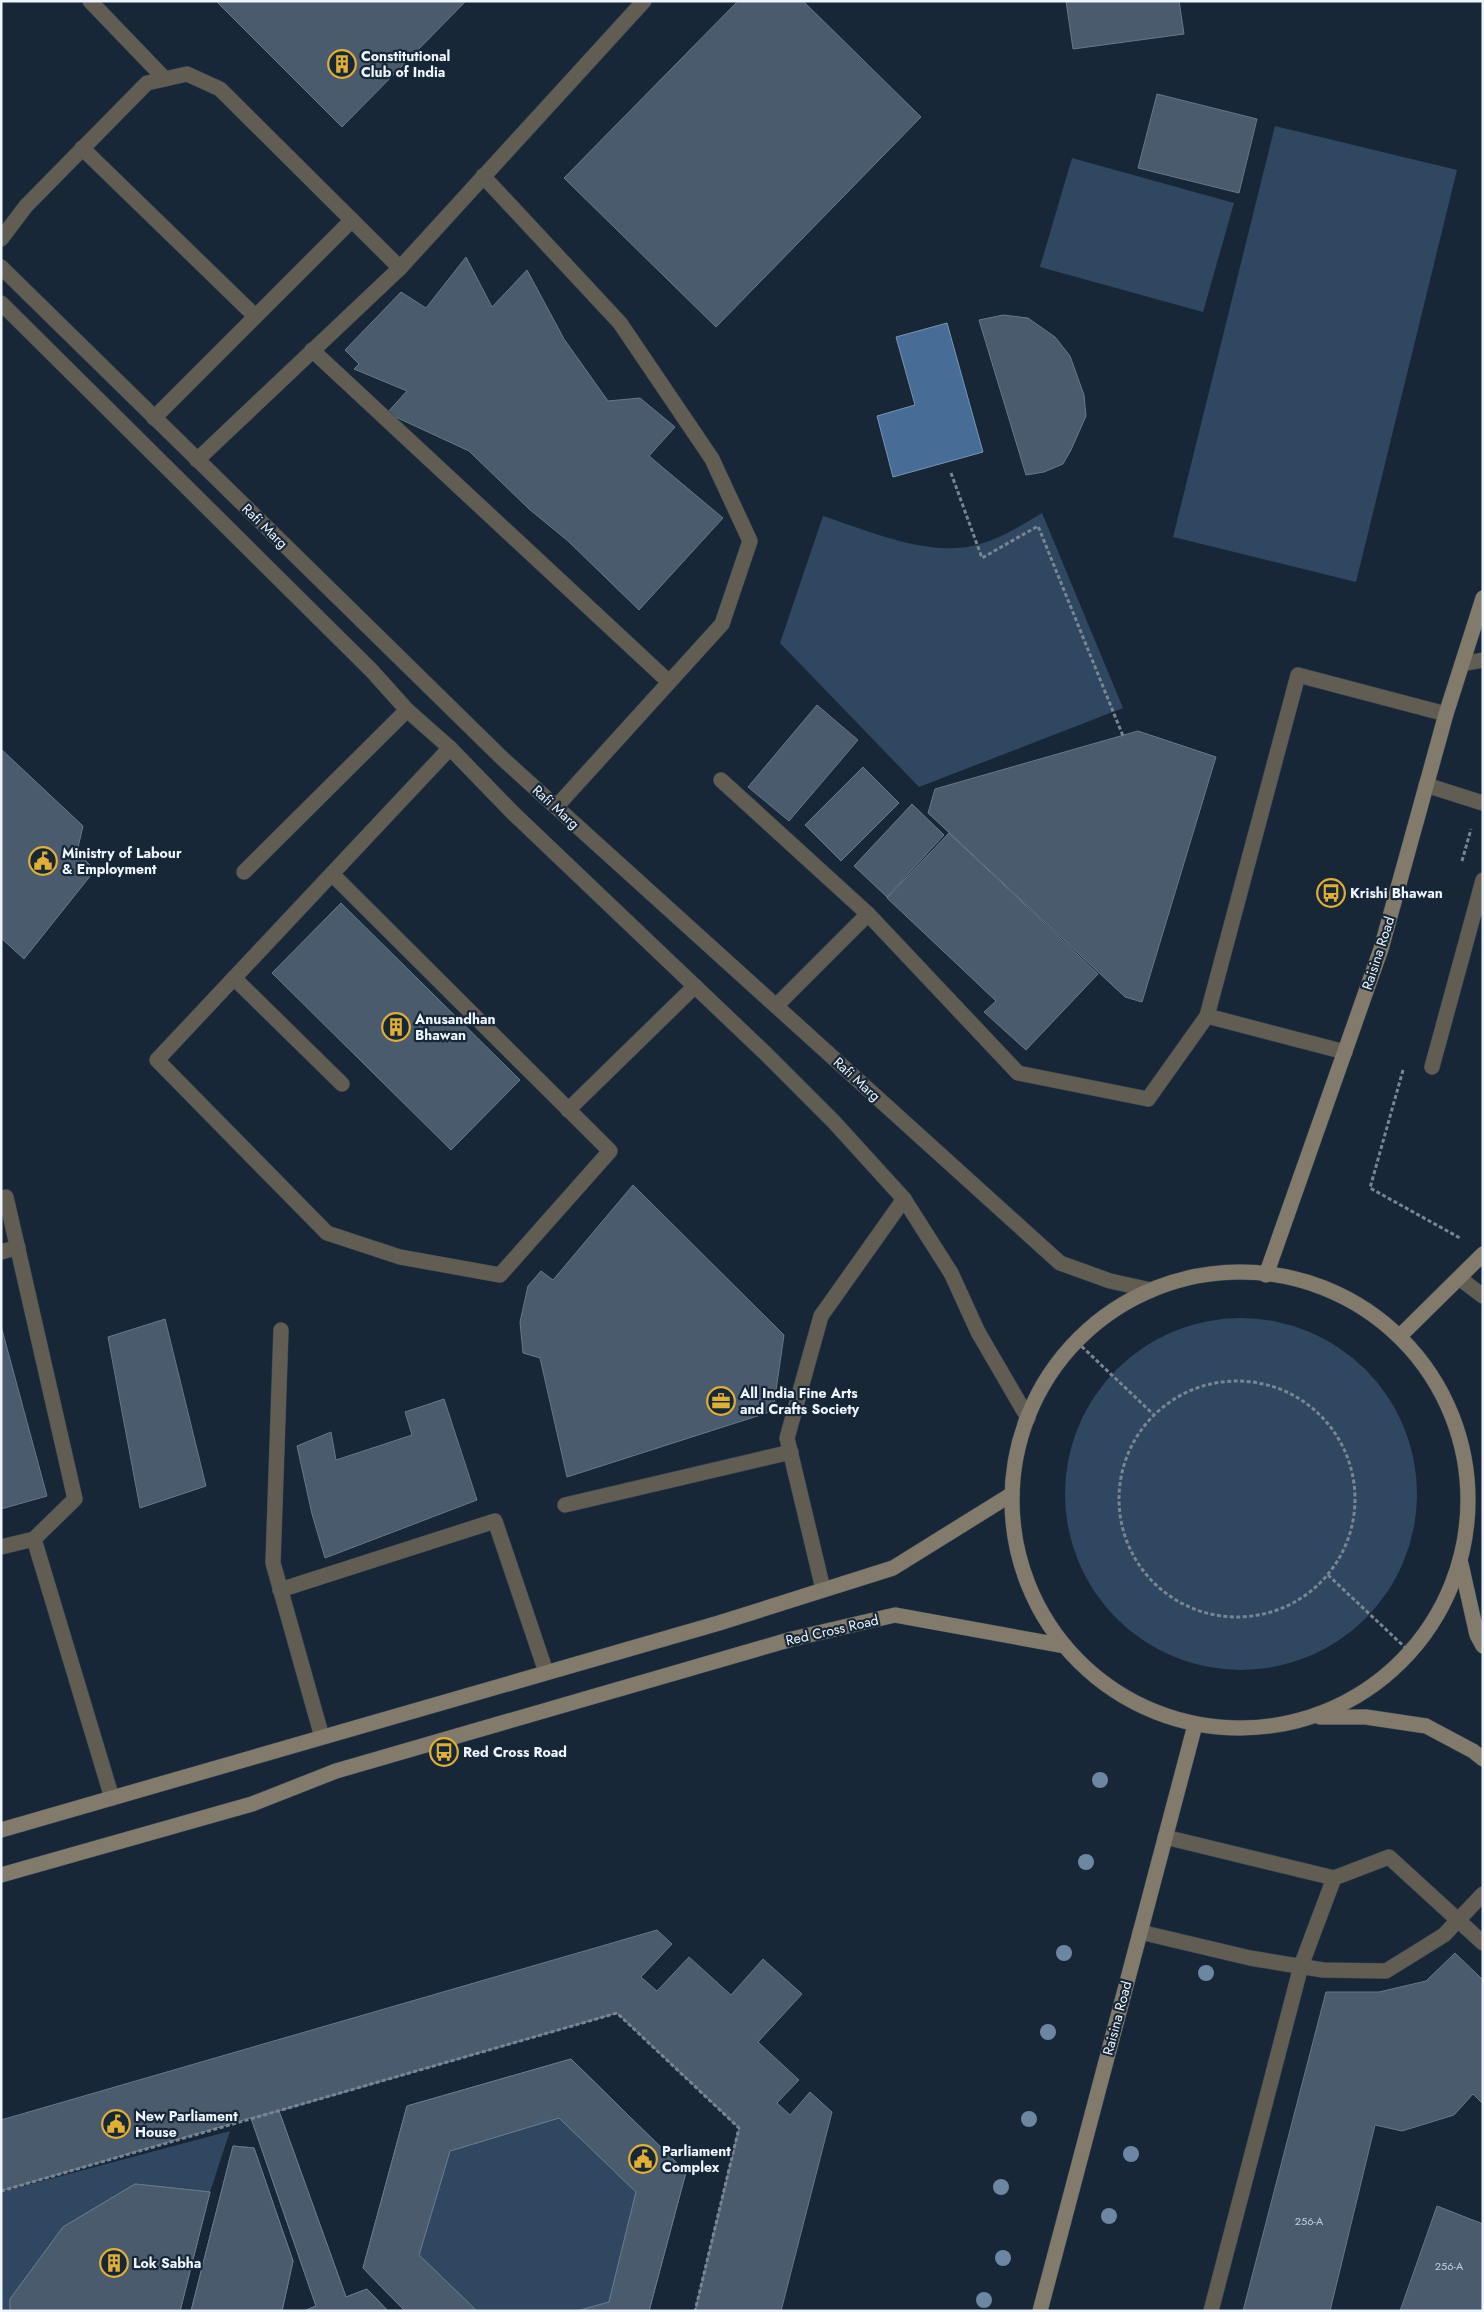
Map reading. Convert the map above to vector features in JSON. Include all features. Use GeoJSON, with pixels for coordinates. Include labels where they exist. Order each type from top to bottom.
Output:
{"type":"FeatureCollection","features":[{"type":"Feature","properties":{"kind":"main road","name":"Raisina Road"},"geometry":{"type":"LineString","coordinates":[[1266,1275],[1381,949],[1446,714],[1483,598]]}},
{"type":"Feature","properties":{"kind":"main road"},"geometry":{"type":"LineString","coordinates":[[1400,1336],[1483,1254]]}},
{"type":"Feature","properties":{"kind":"main road"},"geometry":{"type":"LineString","coordinates":[[1282,1274],[1317,1283],[1350,1298],[1400,1336],[1440,1394],[1468,1462],[1470,1513],[1461,1564],[1441,1611],[1411,1653],[1373,1687],[1342,1705],[1309,1718],[1271,1726],[1233,1729],[1195,1725],[1157,1714],[1122,1697],[1091,1674],[1065,1646],[1041,1613],[1024,1575],[1015,1535],[1012,1494],[1017,1446],[1043,1385],[1064,1355],[1090,1329],[1119,1306],[1151,1290],[1185,1278],[1282,1274]]}},
{"type":"Feature","properties":{"kind":"main road"},"geometry":{"type":"LineString","coordinates":[[1,1830],[719,1623],[893,1568],[1012,1494]]}},
{"type":"Feature","properties":{"kind":"main road"},"geometry":{"type":"LineString","coordinates":[[1461,1564],[1477,1635],[1483,1646]]}},
{"type":"Feature","properties":{"kind":"main road","name":"Red Cross Road"},"geometry":{"type":"LineString","coordinates":[[1,1875],[252,1804],[336,1771],[754,1650],[895,1615],[1065,1646]]}},
{"type":"Feature","properties":{"kind":"main road"},"geometry":{"type":"LineString","coordinates":[[1309,1718],[1366,1717],[1426,1726],[1473,1751],[1483,1759]]}},
{"type":"Feature","properties":{"kind":"main road","name":"Raisina Road"},"geometry":{"type":"LineString","coordinates":[[1040,2311],[1195,1725]]}},
{"type":"Feature","properties":{"kind":"street"},"geometry":{"type":"LineString","coordinates":[[90,1],[166,79]]}},
{"type":"Feature","properties":{"kind":"street"},"geometry":{"type":"LineString","coordinates":[[197,460],[400,268],[644,1]]}},
{"type":"Feature","properties":{"kind":"street"},"geometry":{"type":"LineString","coordinates":[[1,239],[26,206],[147,83],[187,74],[220,89],[400,268]]}},
{"type":"Feature","properties":{"kind":"street"},"geometry":{"type":"LineString","coordinates":[[82,148],[255,316]]}},
{"type":"Feature","properties":{"kind":"street"},"geometry":{"type":"LineString","coordinates":[[483,176],[620,323],[712,459],[750,541],[722,624],[556,807]]}},
{"type":"Feature","properties":{"kind":"street"},"geometry":{"type":"LineString","coordinates":[[154,418],[352,220]]}},
{"type":"Feature","properties":{"kind":"street","name":"Rafi Marg"},"geometry":{"type":"LineString","coordinates":[[1,267],[496,752],[1060,1263],[1110,1281],[1151,1290]]}},
{"type":"Feature","properties":{"kind":"street","name":"Rafi Marg"},"geometry":{"type":"LineString","coordinates":[[1,303],[366,664],[407,710],[450,748],[513,814],[695,986],[834,1122],[904,1200],[951,1273],[978,1332],[1028,1418]]}},
{"type":"Feature","properties":{"kind":"street"},"geometry":{"type":"LineString","coordinates":[[312,350],[669,682]]}},
{"type":"Feature","properties":{"kind":"street"},"geometry":{"type":"LineString","coordinates":[[1462,664],[1483,660]]}},
{"type":"Feature","properties":{"kind":"street"},"geometry":{"type":"LineString","coordinates":[[721,780],[868,914],[1018,1073],[1148,1100],[1207,1016],[1298,676],[1446,714]]}},
{"type":"Feature","properties":{"kind":"street"},"geometry":{"type":"LineString","coordinates":[[244,872],[407,710]]}},
{"type":"Feature","properties":{"kind":"street"},"geometry":{"type":"LineString","coordinates":[[332,874],[610,1151],[500,1275],[400,1256],[327,1233],[157,1060],[450,748]]}},
{"type":"Feature","properties":{"kind":"street"},"geometry":{"type":"LineString","coordinates":[[1426,785],[1483,803]]}},
{"type":"Feature","properties":{"kind":"street"},"geometry":{"type":"LineString","coordinates":[[1432,1067],[1483,880]]}},
{"type":"Feature","properties":{"kind":"street"},"geometry":{"type":"LineString","coordinates":[[776,1006],[868,914]]}},
{"type":"Feature","properties":{"kind":"street"},"geometry":{"type":"LineString","coordinates":[[234,978],[342,1084]]}},
{"type":"Feature","properties":{"kind":"street"},"geometry":{"type":"LineString","coordinates":[[568,1110],[695,986]]}},
{"type":"Feature","properties":{"kind":"street"},"geometry":{"type":"LineString","coordinates":[[1207,1016],[1345,1052]]}},
{"type":"Feature","properties":{"kind":"street"},"geometry":{"type":"LineString","coordinates":[[1,1548],[34,1539],[75,1499],[6,1197]]}},
{"type":"Feature","properties":{"kind":"street"},"geometry":{"type":"LineString","coordinates":[[823,1590],[787,1438],[820,1316],[904,1200]]}},
{"type":"Feature","properties":{"kind":"street"},"geometry":{"type":"LineString","coordinates":[[1,1252],[18,1247]]}},
{"type":"Feature","properties":{"kind":"street"},"geometry":{"type":"LineString","coordinates":[[1459,1278],[1483,1296]]}},
{"type":"Feature","properties":{"kind":"street"},"geometry":{"type":"LineString","coordinates":[[281,1330],[273,1563],[322,1738]]}},
{"type":"Feature","properties":{"kind":"street"},"geometry":{"type":"LineString","coordinates":[[565,1505],[791,1452]]}},
{"type":"Feature","properties":{"kind":"street"},"geometry":{"type":"LineString","coordinates":[[280,1590],[495,1520],[546,1672]]}},
{"type":"Feature","properties":{"kind":"street"},"geometry":{"type":"LineString","coordinates":[[34,1539],[112,1798]]}},
{"type":"Feature","properties":{"kind":"street"},"geometry":{"type":"LineString","coordinates":[[1165,1837],[1334,1878],[1389,1857],[1483,1943]]}},
{"type":"Feature","properties":{"kind":"street"},"geometry":{"type":"LineString","coordinates":[[1211,2311],[1301,1966],[1334,1878]]}},
{"type":"Feature","properties":{"kind":"street"},"geometry":{"type":"LineString","coordinates":[[1140,1932],[1250,1958],[1323,1970],[1386,1971],[1444,1935],[1483,1894]]}},
{"type":"Feature","properties":{"kind":"path"},"geometry":{"type":"LineString","coordinates":[[951,473],[982,558],[1038,526],[1123,736]]}},
{"type":"Feature","properties":{"kind":"path"},"geometry":{"type":"LineString","coordinates":[[1078,1342],[1154,1414]]}},
{"type":"Feature","properties":{"kind":"path"},"geometry":{"type":"LineString","coordinates":[[1226,1380],[1265,1383],[1302,1398],[1332,1426],[1350,1462],[1356,1501],[1348,1540],[1328,1575],[1299,1601],[1263,1616],[1225,1618],[1187,1608],[1155,1587],[1132,1556],[1122,1529],[1119,1520],[1118,1482],[1130,1445],[1154,1414],[1186,1390],[1226,1380]]}},
{"type":"Feature","properties":{"kind":"path"},"geometry":{"type":"LineString","coordinates":[[1328,1575],[1411,1653]]}},
{"type":"Feature","properties":{"kind":"path"},"geometry":{"type":"LineString","coordinates":[[1,2191],[616,2013],[739,2128],[695,2311]]}},
{"type":"Feature","properties":{"kind":"shaded area"},"geometry":{"type":"Polygon","coordinates":[[[1275,126],[1457,170],[1356,582],[1173,537],[1275,126]]]}},
{"type":"Feature","properties":{"kind":"shaded area"},"geometry":{"type":"Polygon","coordinates":[[[1072,158],[1234,203],[1203,312],[1040,267],[1072,158]]]}},
{"type":"Feature","properties":{"kind":"shaded area"},"geometry":{"type":"Polygon","coordinates":[[[947,323],[983,452],[893,477],[877,416],[915,405],[896,337],[947,323]]]}},
{"type":"Feature","properties":{"kind":"shaded area"},"geometry":{"type":"Polygon","coordinates":[[[1042,513],[1123,708],[919,787],[780,643],[823,516],[921,546],[961,548],[996,538],[1042,513]]]}},
{"type":"Feature","properties":{"kind":"shaded area"},"geometry":{"type":"Polygon","coordinates":[[[1241,1318],[1275,1321],[1308,1331],[1353,1358],[1377,1382],[1404,1427],[1414,1460],[1417,1494],[1414,1528],[1404,1561],[1377,1606],[1353,1630],[1308,1657],[1275,1667],[1241,1670],[1207,1667],[1174,1657],[1129,1630],[1105,1606],[1078,1561],[1068,1528],[1065,1494],[1068,1460],[1078,1427],[1105,1382],[1129,1358],[1174,1331],[1207,1321],[1241,1318]]]}},
{"type":"Feature","properties":{"kind":"shaded area"},"geometry":{"type":"Polygon","coordinates":[[[559,2118],[636,2192],[609,2302],[577,2311],[477,2311],[419,2255],[450,2151],[559,2118]]]}},
{"type":"Feature","properties":{"kind":"shaded area"},"geometry":{"type":"Polygon","coordinates":[[[230,2131],[210,2192],[135,2184],[63,2227],[10,2299],[10,2311],[1,2311],[1,2192],[230,2131]]]}},
{"type":"Feature","properties":{"kind":"building","name":"Constitutional Club of India"},"geometry":{"type":"Polygon","coordinates":[[[216,1],[466,1],[342,127],[216,1]]]}},
{"type":"Feature","properties":{"kind":"building"},"geometry":{"type":"Polygon","coordinates":[[[738,1],[803,1],[921,117],[716,327],[564,178],[738,1]]]}},
{"type":"Feature","properties":{"kind":"building"},"geometry":{"type":"Polygon","coordinates":[[[1066,1],[1179,1],[1184,34],[1073,49],[1066,1]]]}},
{"type":"Feature","properties":{"kind":"building"},"geometry":{"type":"Polygon","coordinates":[[[1157,94],[1257,119],[1239,193],[1138,168],[1157,94]]]}},
{"type":"Feature","properties":{"kind":"building"},"geometry":{"type":"Polygon","coordinates":[[[466,257],[492,307],[527,270],[564,339],[608,401],[640,398],[675,427],[649,456],[723,518],[639,610],[568,541],[529,509],[469,451],[387,413],[407,391],[354,369],[359,364],[345,350],[401,292],[426,308],[466,257]]]}},
{"type":"Feature","properties":{"kind":"building"},"geometry":{"type":"Polygon","coordinates":[[[1003,315],[1028,318],[1055,337],[1070,356],[1084,395],[1086,416],[1071,450],[1063,464],[1044,472],[1026,475],[979,320],[1003,315]]]}},
{"type":"Feature","properties":{"kind":"building"},"geometry":{"type":"Polygon","coordinates":[[[817,705],[858,740],[789,821],[748,787],[817,705]]]}},
{"type":"Feature","properties":{"kind":"building"},"geometry":{"type":"Polygon","coordinates":[[[1138,731],[1216,757],[1142,1002],[1125,997],[928,813],[935,789],[1138,731]]]}},
{"type":"Feature","properties":{"kind":"building","name":"Ministry of Labour & Employment"},"geometry":{"type":"Polygon","coordinates":[[[1,749],[83,826],[77,852],[95,870],[24,959],[1,938],[1,749]]]}},
{"type":"Feature","properties":{"kind":"building"},"geometry":{"type":"Polygon","coordinates":[[[863,767],[899,803],[841,861],[805,825],[863,767]]]}},
{"type":"Feature","properties":{"kind":"building"},"geometry":{"type":"Polygon","coordinates":[[[912,804],[944,835],[887,897],[854,866],[912,804]]]}},
{"type":"Feature","properties":{"kind":"building"},"geometry":{"type":"Polygon","coordinates":[[[949,833],[1098,974],[1026,1050],[984,1012],[996,1001],[887,898],[949,833]]]}},
{"type":"Feature","properties":{"kind":"building","name":"Anusandhan Bhawan"},"geometry":{"type":"Polygon","coordinates":[[[341,903],[520,1080],[451,1150],[272,973],[341,903]]]}},
{"type":"Feature","properties":{"kind":"building"},"geometry":{"type":"Polygon","coordinates":[[[633,1185],[784,1335],[773,1411],[567,1477],[540,1358],[523,1353],[520,1322],[528,1286],[541,1271],[553,1280],[633,1185]]]}},
{"type":"Feature","properties":{"kind":"building"},"geometry":{"type":"Polygon","coordinates":[[[165,1319],[206,1486],[140,1508],[108,1337],[165,1319]]]}},
{"type":"Feature","properties":{"kind":"building"},"geometry":{"type":"Polygon","coordinates":[[[1,1326],[47,1496],[1,1509],[1,1326]]]}},
{"type":"Feature","properties":{"kind":"building"},"geometry":{"type":"Polygon","coordinates":[[[444,1399],[477,1500],[325,1558],[312,1514],[297,1446],[331,1432],[336,1460],[412,1435],[405,1412],[444,1399]]]}},
{"type":"Feature","properties":{"kind":"building","name":"New Parliament House"},"geometry":{"type":"Polygon","coordinates":[[[657,1930],[672,1944],[641,1977],[657,1991],[689,1957],[731,1995],[763,1959],[802,1994],[758,2042],[799,2080],[777,2103],[790,2115],[810,2092],[832,2112],[781,2311],[695,2311],[739,2128],[617,2013],[279,2111],[346,2297],[367,2289],[388,2311],[304,2311],[316,2306],[251,2118],[1,2191],[1,2120],[657,1930]]]}},
{"type":"Feature","properties":{"kind":"building"},"geometry":{"type":"Polygon","coordinates":[[[1455,1953],[1483,1980],[1483,2104],[1473,2094],[1454,2115],[1402,2131],[1375,2125],[1330,2311],[1243,2311],[1326,1992],[1379,1992],[1426,1981],[1455,1953]]]}},
{"type":"Feature","properties":{"kind":"building"},"geometry":{"type":"Polygon","coordinates":[[[571,2059],[686,2172],[649,2311],[577,2311],[609,2302],[636,2192],[559,2118],[450,2151],[419,2255],[477,2311],[405,2311],[363,2268],[407,2106],[571,2059]]]}},
{"type":"Feature","properties":{"kind":"building"},"geometry":{"type":"Polygon","coordinates":[[[571,2059],[686,2172],[649,2311],[577,2311],[609,2302],[636,2192],[559,2118],[450,2151],[419,2255],[477,2311],[405,2311],[363,2268],[407,2106],[571,2059]]]}},
{"type":"Feature","properties":{"kind":"building"},"geometry":{"type":"Polygon","coordinates":[[[279,2111],[346,2297],[367,2289],[388,2311],[304,2311],[316,2306],[251,2118],[279,2111]]]}},
{"type":"Feature","properties":{"kind":"building","name":"New Parliament House"},"geometry":{"type":"Polygon","coordinates":[[[233,2146],[254,2148],[293,2261],[282,2311],[191,2311],[233,2146]]]}},
{"type":"Feature","properties":{"kind":"building","name":"New Parliament House"},"geometry":{"type":"Polygon","coordinates":[[[233,2146],[254,2148],[293,2261],[282,2311],[191,2311],[233,2146]]]}},
{"type":"Feature","properties":{"kind":"building","name":"Lok Sabha"},"geometry":{"type":"Polygon","coordinates":[[[135,2184],[210,2192],[180,2311],[10,2311],[10,2299],[63,2227],[135,2184]]]}},
{"type":"Feature","properties":{"kind":"building","name":"Lok Sabha"},"geometry":{"type":"Polygon","coordinates":[[[135,2184],[210,2192],[180,2311],[10,2311],[10,2299],[63,2227],[135,2184]]]}},
{"type":"Feature","properties":{"kind":"building"},"geometry":{"type":"Polygon","coordinates":[[[1437,2206],[1483,2224],[1483,2311],[1400,2311],[1437,2206]]]}},
{"type":"Feature","properties":{"kind":"place","name":"Constitutional Club of India"},"geometry":{"type":"Point","coordinates":[342,64]}},
{"type":"Feature","properties":{"kind":"place","name":"Ministry of Labour & Employment"},"geometry":{"type":"Point","coordinates":[43,861]}},
{"type":"Feature","properties":{"kind":"place","name":"Krishi Bhawan"},"geometry":{"type":"Point","coordinates":[1331,893]}},
{"type":"Feature","properties":{"kind":"place","name":"Anusandhan Bhawan"},"geometry":{"type":"Point","coordinates":[396,1027]}},
{"type":"Feature","properties":{"kind":"place","name":"All India Fine Arts and Crafts Society"},"geometry":{"type":"Point","coordinates":[721,1401]}},
{"type":"Feature","properties":{"kind":"place","name":"Red Cross Road"},"geometry":{"type":"Point","coordinates":[444,1752]}},
{"type":"Feature","properties":{"kind":"place","name":"New Parliament House"},"geometry":{"type":"Point","coordinates":[116,2124]}},
{"type":"Feature","properties":{"kind":"place","name":"Parliament Complex"},"geometry":{"type":"Point","coordinates":[643,2159]}},
{"type":"Feature","properties":{"kind":"place","name":"Lok Sabha"},"geometry":{"type":"Point","coordinates":[114,2263]}}]}
